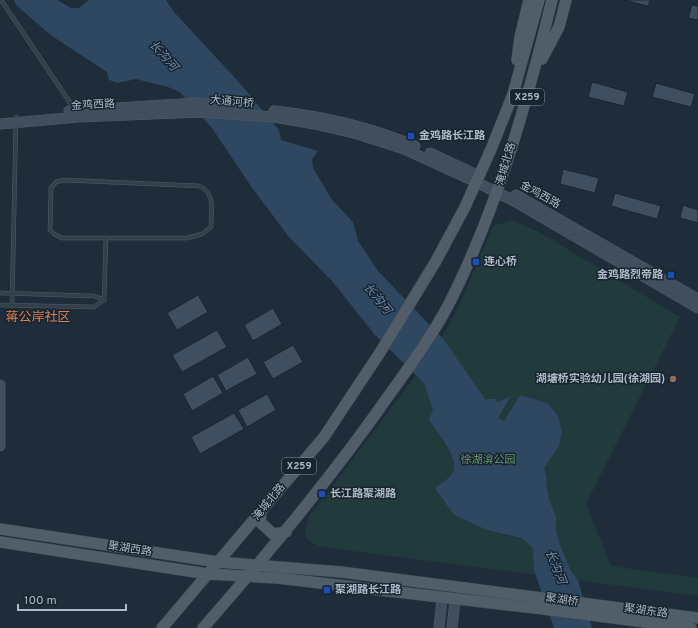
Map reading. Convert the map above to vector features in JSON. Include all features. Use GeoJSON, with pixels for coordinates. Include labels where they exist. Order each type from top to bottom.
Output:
{"type":"FeatureCollection","features":[{"type":"Feature","properties":{"kind":"main road"},"geometry":{"type":"LineString","coordinates":[[513,94],[520,37],[529,0]]}},
{"type":"Feature","properties":{"kind":"main road","name":"淹城北路"},"geometry":{"type":"LineString","coordinates":[[162,628],[324,437],[381,351],[440,254],[465,207],[492,148],[513,94],[539,0]]}},
{"type":"Feature","properties":{"kind":"main road","name":"淹城北路"},"geometry":{"type":"LineString","coordinates":[[286,532],[342,461],[402,378],[439,321],[478,243],[498,190],[534,74],[552,0]]}},
{"type":"Feature","properties":{"kind":"main road"},"geometry":{"type":"LineString","coordinates":[[534,74],[559,27],[566,0]]}},
{"type":"Feature","properties":{"kind":"main road"},"geometry":{"type":"LineString","coordinates":[[260,512],[260,522],[273,534],[286,532]]}},
{"type":"Feature","properties":{"kind":"main road","name":"聚湖西路"},"geometry":{"type":"LineString","coordinates":[[0,529],[218,562],[260,564]]}},
{"type":"Feature","properties":{"kind":"main road","name":"X259"},"geometry":{"type":"LineString","coordinates":[[203,628],[249,577],[286,532]]}},
{"type":"Feature","properties":{"kind":"main road","name":"聚湖西路"},"geometry":{"type":"LineString","coordinates":[[0,542],[208,574],[442,598]]}},
{"type":"Feature","properties":{"kind":"main road","name":"聚湖桥"},"geometry":{"type":"LineString","coordinates":[[260,564],[341,572],[594,604]]}},
{"type":"Feature","properties":{"kind":"main road","name":"聚湖桥"},"geometry":{"type":"LineString","coordinates":[[442,598],[600,616]]}},
{"type":"Feature","properties":{"kind":"main road","name":"聚湖东路"},"geometry":{"type":"LineString","coordinates":[[594,604],[698,618]]}},
{"type":"Feature","properties":{"kind":"main road","name":"聚湖东路"},"geometry":{"type":"LineString","coordinates":[[600,616],[691,628]]}},
{"type":"Feature","properties":{"kind":"street","name":"金鸡西路"},"geometry":{"type":"LineString","coordinates":[[0,124],[16,120],[76,111],[186,108]]}},
{"type":"Feature","properties":{"kind":"street","name":"金鸡西路"},"geometry":{"type":"LineString","coordinates":[[0,118],[16,120],[186,108]]}},
{"type":"Feature","properties":{"kind":"street","name":"大通河桥"},"geometry":{"type":"LineString","coordinates":[[186,108],[271,114]]}},
{"type":"Feature","properties":{"kind":"street","name":"金鸡西路"},"geometry":{"type":"LineString","coordinates":[[271,114],[324,117],[394,137],[498,190],[533,204],[698,299]]}},
{"type":"Feature","properties":{"kind":"street","name":"金鸡西路"},"geometry":{"type":"LineString","coordinates":[[498,190],[514,201],[698,308]]}},
{"type":"Feature","properties":{"kind":"street"},"geometry":{"type":"LineString","coordinates":[[0,385],[0,446]]}},
{"type":"Feature","properties":{"kind":"street"},"geometry":{"type":"LineString","coordinates":[[439,628],[442,598]]}},
{"type":"Feature","properties":{"kind":"street"},"geometry":{"type":"LineString","coordinates":[[452,628],[455,600]]}},
{"type":"Feature","properties":{"kind":"lane"},"geometry":{"type":"LineString","coordinates":[[1,0],[76,111]]}},
{"type":"Feature","properties":{"kind":"lane"},"geometry":{"type":"LineString","coordinates":[[12,306],[16,120]]}},
{"type":"Feature","properties":{"kind":"lane"},"geometry":{"type":"LineString","coordinates":[[64,180],[199,186],[207,189],[211,195],[211,227],[202,234],[187,238],[106,238],[62,238],[50,230],[51,188],[56,182],[64,180]]}},
{"type":"Feature","properties":{"kind":"lane"},"geometry":{"type":"LineString","coordinates":[[104,300],[106,238]]}},
{"type":"Feature","properties":{"kind":"lane"},"geometry":{"type":"LineString","coordinates":[[0,293],[94,296],[104,300]]}},
{"type":"Feature","properties":{"kind":"lane"},"geometry":{"type":"LineString","coordinates":[[0,305],[94,307],[104,300]]}},
{"type":"Feature","properties":{"kind":"green space","name":"徐湖渰公园"},"geometry":{"type":"Polygon","coordinates":[[[512,220],[539,232],[680,317],[586,504],[611,566],[698,578],[698,596],[330,548],[311,543],[306,536],[305,531],[309,517],[437,347],[458,308],[493,226],[512,220]]]}},
{"type":"Feature","properties":{"kind":"water","name":"长沟河"},"geometry":{"type":"Polygon","coordinates":[[[14,0],[57,0],[71,8],[79,8],[89,0],[166,0],[174,12],[237,80],[279,130],[281,140],[318,151],[312,159],[313,168],[332,200],[353,222],[358,241],[378,271],[444,340],[485,399],[495,399],[498,402],[511,396],[498,418],[504,421],[520,395],[547,403],[558,416],[562,432],[559,446],[544,468],[547,479],[546,485],[549,499],[556,517],[556,531],[560,545],[572,573],[578,580],[592,628],[554,628],[534,570],[533,548],[522,538],[487,530],[454,515],[435,488],[452,474],[454,462],[447,447],[429,420],[433,409],[424,383],[375,335],[332,281],[289,237],[253,189],[212,128],[180,92],[168,87],[136,79],[117,83],[109,80],[107,72],[52,36],[16,5],[14,0]]]}},
{"type":"Feature","properties":{"kind":"building"},"geometry":{"type":"Polygon","coordinates":[[[624,0],[650,0],[648,6],[624,0]]]}},
{"type":"Feature","properties":{"kind":"building"},"geometry":{"type":"Polygon","coordinates":[[[692,5],[698,6],[698,20],[688,18],[692,5]]]}},
{"type":"Feature","properties":{"kind":"building"},"geometry":{"type":"Polygon","coordinates":[[[592,82],[628,92],[624,106],[588,97],[592,82]]]}},
{"type":"Feature","properties":{"kind":"building"},"geometry":{"type":"Polygon","coordinates":[[[656,83],[695,94],[691,107],[652,97],[656,83]]]}},
{"type":"Feature","properties":{"kind":"building"},"geometry":{"type":"Polygon","coordinates":[[[563,169],[599,178],[595,193],[560,184],[563,169]]]}},
{"type":"Feature","properties":{"kind":"building"},"geometry":{"type":"Polygon","coordinates":[[[615,193],[661,206],[657,219],[611,206],[615,193]]]}},
{"type":"Feature","properties":{"kind":"building"},"geometry":{"type":"Polygon","coordinates":[[[683,205],[698,210],[698,223],[680,218],[683,205]]]}},
{"type":"Feature","properties":{"kind":"building"},"geometry":{"type":"Polygon","coordinates":[[[198,295],[208,312],[177,330],[167,313],[198,295]]]}},
{"type":"Feature","properties":{"kind":"building"},"geometry":{"type":"Polygon","coordinates":[[[273,308],[282,324],[253,341],[244,325],[273,308]]]}},
{"type":"Feature","properties":{"kind":"building"},"geometry":{"type":"Polygon","coordinates":[[[217,330],[227,347],[182,372],[172,355],[217,330]]]}},
{"type":"Feature","properties":{"kind":"building"},"geometry":{"type":"Polygon","coordinates":[[[293,345],[303,362],[273,379],[263,362],[293,345]]]}},
{"type":"Feature","properties":{"kind":"building"},"geometry":{"type":"Polygon","coordinates":[[[248,357],[257,374],[226,391],[217,375],[248,357]]]}},
{"type":"Feature","properties":{"kind":"building"},"geometry":{"type":"Polygon","coordinates":[[[213,376],[223,393],[192,411],[183,394],[213,376]]]}},
{"type":"Feature","properties":{"kind":"building"},"geometry":{"type":"Polygon","coordinates":[[[267,394],[276,410],[247,427],[238,410],[267,394]]]}},
{"type":"Feature","properties":{"kind":"building"},"geometry":{"type":"Polygon","coordinates":[[[234,413],[244,429],[200,454],[191,437],[234,413]]]}},
{"type":"Feature","properties":{"kind":"place","name":"金鸡路长江路"},"geometry":{"type":"Point","coordinates":[411,136]}},
{"type":"Feature","properties":{"kind":"place","name":"连心桥"},"geometry":{"type":"Point","coordinates":[476,262]}},
{"type":"Feature","properties":{"kind":"place","name":"金鸡路烈帝路"},"geometry":{"type":"Point","coordinates":[671,275]}},
{"type":"Feature","properties":{"kind":"place","name":"湖塘桥实验幼儿园(徐湖园)"},"geometry":{"type":"Point","coordinates":[673,379]}},
{"type":"Feature","properties":{"kind":"place","name":"长江路聚湖路"},"geometry":{"type":"Point","coordinates":[322,494]}},
{"type":"Feature","properties":{"kind":"place","name":"聚湖路长江路"},"geometry":{"type":"Point","coordinates":[327,590]}},
{"type":"Feature","properties":{"kind":"district","name":"蒋公岸社区"},"geometry":{"type":"Point","coordinates":[38,318]}}]}
